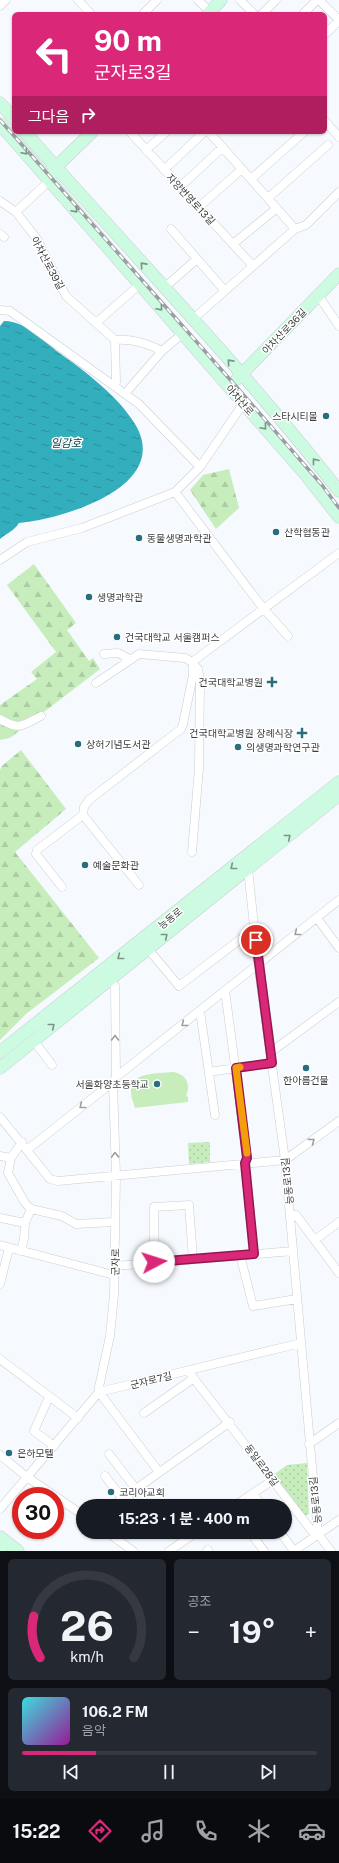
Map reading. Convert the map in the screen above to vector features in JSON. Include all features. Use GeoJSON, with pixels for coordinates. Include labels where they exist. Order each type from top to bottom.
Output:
{"type":"FeatureCollection","features":[{"type":"Feature","properties":{"kind":"main road"},"geometry":{"type":"LineString","coordinates":[[210,12],[221,0]]}},
{"type":"Feature","properties":{"kind":"main road"},"geometry":{"type":"LineString","coordinates":[[0,103],[12,117]]}},
{"type":"Feature","properties":{"kind":"main road","name":"아차산로"},"geometry":{"type":"LineString","coordinates":[[0,124],[229,387],[339,517]]}},
{"type":"Feature","properties":{"kind":"main road","name":"아차산로"},"geometry":{"type":"LineString","coordinates":[[27,134],[242,375],[339,491]]}},
{"type":"Feature","properties":{"kind":"main road"},"geometry":{"type":"LineString","coordinates":[[49,180],[56,167],[90,134]]}},
{"type":"Feature","properties":{"kind":"main road","name":"아차산로36길"},"geometry":{"type":"LineString","coordinates":[[229,387],[339,274]]}},
{"type":"Feature","properties":{"kind":"main road","name":"능동로"},"geometry":{"type":"LineString","coordinates":[[0,1068],[248,868],[267,846],[339,782]]}},
{"type":"Feature","properties":{"kind":"main road","name":"능동로"},"geometry":{"type":"LineString","coordinates":[[0,1052],[267,846],[339,795]]}},
{"type":"Feature","properties":{"kind":"main road"},"geometry":{"type":"LineString","coordinates":[[0,1537],[18,1551]]}},
{"type":"Feature","properties":{"kind":"street"},"geometry":{"type":"LineString","coordinates":[[0,6],[6,0]]}},
{"type":"Feature","properties":{"kind":"street"},"geometry":{"type":"LineString","coordinates":[[78,0],[89,12]]}},
{"type":"Feature","properties":{"kind":"street"},"geometry":{"type":"LineString","coordinates":[[146,12],[157,0]]}},
{"type":"Feature","properties":{"kind":"street"},"geometry":{"type":"LineString","coordinates":[[198,0],[208,12]]}},
{"type":"Feature","properties":{"kind":"street"},"geometry":{"type":"LineString","coordinates":[[240,0],[252,12]]}},
{"type":"Feature","properties":{"kind":"street"},"geometry":{"type":"LineString","coordinates":[[264,12],[276,0]]}},
{"type":"Feature","properties":{"kind":"street"},"geometry":{"type":"LineString","coordinates":[[305,12],[318,0],[339,20],[327,32]]}},
{"type":"Feature","properties":{"kind":"street"},"geometry":{"type":"LineString","coordinates":[[327,123],[339,137]]}},
{"type":"Feature","properties":{"kind":"street","name":"자양번영로13길"},"geometry":{"type":"LineString","coordinates":[[132,134],[253,266]]}},
{"type":"Feature","properties":{"kind":"street"},"geometry":{"type":"LineString","coordinates":[[146,150],[164,134]]}},
{"type":"Feature","properties":{"kind":"street"},"geometry":{"type":"LineString","coordinates":[[164,170],[202,134]]}},
{"type":"Feature","properties":{"kind":"street"},"geometry":{"type":"LineString","coordinates":[[211,134],[295,229]]}},
{"type":"Feature","properties":{"kind":"street"},"geometry":{"type":"LineString","coordinates":[[251,178],[302,134]]}},
{"type":"Feature","properties":{"kind":"street"},"geometry":{"type":"LineString","coordinates":[[268,198],[328,145]]}},
{"type":"Feature","properties":{"kind":"street"},"geometry":{"type":"LineString","coordinates":[[180,187],[223,147]]}},
{"type":"Feature","properties":{"kind":"street"},"geometry":{"type":"LineString","coordinates":[[199,207],[242,169]]}},
{"type":"Feature","properties":{"kind":"street"},"geometry":{"type":"LineString","coordinates":[[16,212],[49,180]]}},
{"type":"Feature","properties":{"kind":"street"},"geometry":{"type":"LineString","coordinates":[[192,320],[295,229],[306,225],[339,192]]}},
{"type":"Feature","properties":{"kind":"street","name":"아차산로39길"},"geometry":{"type":"LineString","coordinates":[[0,201],[16,212],[37,239],[66,296],[115,340]]}},
{"type":"Feature","properties":{"kind":"street"},"geometry":{"type":"LineString","coordinates":[[233,244],[277,208]]}},
{"type":"Feature","properties":{"kind":"street"},"geometry":{"type":"LineString","coordinates":[[171,229],[225,291]]}},
{"type":"Feature","properties":{"kind":"street"},"geometry":{"type":"LineString","coordinates":[[164,288],[198,259]]}},
{"type":"Feature","properties":{"kind":"street"},"geometry":{"type":"LineString","coordinates":[[96,323],[139,285]]}},
{"type":"Feature","properties":{"kind":"street"},"geometry":{"type":"LineString","coordinates":[[318,295],[339,326]]}},
{"type":"Feature","properties":{"kind":"street"},"geometry":{"type":"LineString","coordinates":[[0,310],[10,311],[139,404],[200,467]]}},
{"type":"Feature","properties":{"kind":"street"},"geometry":{"type":"LineString","coordinates":[[129,389],[162,351],[182,334]]}},
{"type":"Feature","properties":{"kind":"street"},"geometry":{"type":"LineString","coordinates":[[116,382],[115,340],[133,339],[162,351]]}},
{"type":"Feature","properties":{"kind":"street"},"geometry":{"type":"LineString","coordinates":[[0,560],[27,542],[82,528],[174,492],[200,467],[243,404]]}},
{"type":"Feature","properties":{"kind":"street"},"geometry":{"type":"LineString","coordinates":[[174,492],[263,608],[288,636]]}},
{"type":"Feature","properties":{"kind":"street"},"geometry":{"type":"LineString","coordinates":[[192,662],[339,553]]}},
{"type":"Feature","properties":{"kind":"street"},"geometry":{"type":"LineString","coordinates":[[104,654],[118,654],[130,659]]}},
{"type":"Feature","properties":{"kind":"street"},"geometry":{"type":"LineString","coordinates":[[96,683],[130,659],[142,654],[181,657],[192,662],[199,673],[198,790],[192,852]]}},
{"type":"Feature","properties":{"kind":"street"},"geometry":{"type":"LineString","coordinates":[[62,887],[36,854],[37,850],[83,815],[84,808],[89,800],[180,729],[194,675],[192,662]]}},
{"type":"Feature","properties":{"kind":"street"},"geometry":{"type":"LineString","coordinates":[[0,719],[12,726],[18,726],[41,716]]}},
{"type":"Feature","properties":{"kind":"street"},"geometry":{"type":"LineString","coordinates":[[83,815],[139,885]]}},
{"type":"Feature","properties":{"kind":"street","name":"능동로13길"},"geometry":{"type":"LineString","coordinates":[[248,868],[258,964],[285,1160],[318,1534]]}},
{"type":"Feature","properties":{"kind":"street"},"geometry":{"type":"LineString","coordinates":[[28,1149],[339,900]]}},
{"type":"Feature","properties":{"kind":"street"},"geometry":{"type":"LineString","coordinates":[[317,918],[339,948]]}},
{"type":"Feature","properties":{"kind":"street"},"geometry":{"type":"LineString","coordinates":[[148,949],[179,986],[255,928]]}},
{"type":"Feature","properties":{"kind":"street","name":"군자로"},"geometry":{"type":"LineString","coordinates":[[99,1392],[111,1329],[115,1266],[115,986],[110,980]]}},
{"type":"Feature","properties":{"kind":"street"},"geometry":{"type":"LineString","coordinates":[[225,990],[247,1158],[245,1163],[254,1254]]}},
{"type":"Feature","properties":{"kind":"street"},"geometry":{"type":"LineString","coordinates":[[271,1052],[339,1002]]}},
{"type":"Feature","properties":{"kind":"street"},"geometry":{"type":"LineString","coordinates":[[200,1011],[215,1115]]}},
{"type":"Feature","properties":{"kind":"street"},"geometry":{"type":"LineString","coordinates":[[34,1041],[52,1065]]}},
{"type":"Feature","properties":{"kind":"street"},"geometry":{"type":"LineString","coordinates":[[209,1072],[272,1063]]}},
{"type":"Feature","properties":{"kind":"street"},"geometry":{"type":"LineString","coordinates":[[0,1117],[28,1149],[50,1179],[58,1181],[285,1160],[339,1121]]}},
{"type":"Feature","properties":{"kind":"street"},"geometry":{"type":"LineString","coordinates":[[22,1142],[11,1158],[4,1174],[31,1209],[62,1216],[76,1224],[114,1222]]}},
{"type":"Feature","properties":{"kind":"street"},"geometry":{"type":"LineString","coordinates":[[0,1156],[11,1158]]}},
{"type":"Feature","properties":{"kind":"street"},"geometry":{"type":"LineString","coordinates":[[154,1262],[154,1207],[189,1205],[193,1259]]}},
{"type":"Feature","properties":{"kind":"street"},"geometry":{"type":"LineString","coordinates":[[21,1251],[24,1239],[25,1223],[31,1209]]}},
{"type":"Feature","properties":{"kind":"street"},"geometry":{"type":"LineString","coordinates":[[290,1215],[296,1214],[339,1273]]}},
{"type":"Feature","properties":{"kind":"street"},"geometry":{"type":"LineString","coordinates":[[0,1218],[25,1223]]}},
{"type":"Feature","properties":{"kind":"street"},"geometry":{"type":"LineString","coordinates":[[315,1240],[339,1222]]}},
{"type":"Feature","properties":{"kind":"street"},"geometry":{"type":"LineString","coordinates":[[0,1245],[114,1275]]}},
{"type":"Feature","properties":{"kind":"street"},"geometry":{"type":"LineString","coordinates":[[0,1284],[9,1248]]}},
{"type":"Feature","properties":{"kind":"street"},"geometry":{"type":"LineString","coordinates":[[115,1266],[293,1251]]}},
{"type":"Feature","properties":{"kind":"street"},"geometry":{"type":"LineString","coordinates":[[240,1255],[253,1306],[297,1299]]}},
{"type":"Feature","properties":{"kind":"street","name":"군자로7길"},"geometry":{"type":"LineString","coordinates":[[99,1392],[300,1343]]}},
{"type":"Feature","properties":{"kind":"street"},"geometry":{"type":"LineString","coordinates":[[0,1359],[78,1418]]}},
{"type":"Feature","properties":{"kind":"street","name":"동일로28길"},"geometry":{"type":"LineString","coordinates":[[188,1370],[230,1422],[312,1531],[318,1534],[331,1551]]}},
{"type":"Feature","properties":{"kind":"street"},"geometry":{"type":"LineString","coordinates":[[144,1413],[194,1378]]}},
{"type":"Feature","properties":{"kind":"street"},"geometry":{"type":"LineString","coordinates":[[0,1509],[99,1392],[159,1472]]}},
{"type":"Feature","properties":{"kind":"street"},"geometry":{"type":"LineString","coordinates":[[49,1397],[34,1431],[54,1446]]}},
{"type":"Feature","properties":{"kind":"street"},"geometry":{"type":"LineString","coordinates":[[121,1499],[230,1422]]}},
{"type":"Feature","properties":{"kind":"street"},"geometry":{"type":"LineString","coordinates":[[309,1444],[339,1423]]}},
{"type":"Feature","properties":{"kind":"street"},"geometry":{"type":"LineString","coordinates":[[109,1454],[136,1489]]}},
{"type":"Feature","properties":{"kind":"street"},"geometry":{"type":"LineString","coordinates":[[0,1455],[76,1510]]}},
{"type":"Feature","properties":{"kind":"street"},"geometry":{"type":"LineString","coordinates":[[105,1476],[124,1497]]}},
{"type":"Feature","properties":{"kind":"street"},"geometry":{"type":"LineString","coordinates":[[244,1499],[273,1480]]}},
{"type":"Feature","properties":{"kind":"street"},"geometry":{"type":"LineString","coordinates":[[252,1493],[257,1499]]}},
{"type":"Feature","properties":{"kind":"street"},"geometry":{"type":"LineString","coordinates":[[285,1539],[294,1551],[339,1520]]}},
{"type":"Feature","properties":{"kind":"street"},"geometry":{"type":"LineString","coordinates":[[116,1539],[132,1551]]}},
{"type":"Feature","properties":{"kind":"street"},"geometry":{"type":"LineString","coordinates":[[169,1551],[187,1539]]}},
{"type":"Feature","properties":{"kind":"street"},"geometry":{"type":"LineString","coordinates":[[255,1539],[264,1551]]}},
{"type":"Feature","properties":{"kind":"green space"},"geometry":{"type":"Polygon","coordinates":[[[229,469],[239,508],[216,529],[190,490],[203,475],[229,469]]]}},
{"type":"Feature","properties":{"kind":"green space"},"geometry":{"type":"Polygon","coordinates":[[[34,564],[76,623],[67,630],[89,661],[93,658],[100,669],[10,738],[0,740],[0,705],[37,679],[31,672],[56,652],[7,585],[34,564]]]}},
{"type":"Feature","properties":{"kind":"green space"},"geometry":{"type":"Polygon","coordinates":[[[21,750],[66,809],[15,852],[99,958],[26,1014],[0,1040],[0,770],[2,766],[21,750]]]}},
{"type":"Feature","properties":{"kind":"green space"},"geometry":{"type":"Polygon","coordinates":[[[172,1072],[181,1074],[188,1083],[188,1092],[186,1096],[188,1097],[188,1102],[135,1108],[131,1097],[131,1092],[132,1085],[135,1080],[146,1075],[172,1072]]]}},
{"type":"Feature","properties":{"kind":"green space"},"geometry":{"type":"Polygon","coordinates":[[[210,1142],[210,1162],[189,1164],[188,1143],[210,1142]]]}},
{"type":"Feature","properties":{"kind":"green space"},"geometry":{"type":"Polygon","coordinates":[[[307,1463],[309,1514],[304,1516],[273,1475],[287,1465],[307,1463]]]}},
{"type":"Feature","properties":{"kind":"water","name":"일감호"},"geometry":{"type":"Polygon","coordinates":[[[4,321],[26,327],[79,367],[100,385],[128,414],[135,424],[143,446],[139,465],[126,482],[107,496],[85,507],[61,515],[19,523],[13,530],[0,539],[0,326],[4,321]]]}},
{"type":"Feature","properties":{"kind":"railway"},"geometry":{"type":"LineString","coordinates":[[0,120],[12,134]]}},
{"type":"Feature","properties":{"kind":"railway"},"geometry":{"type":"LineString","coordinates":[[12,134],[234,384],[322,485],[339,508]]}},
{"type":"Feature","properties":{"kind":"slow traffic"},"geometry":{"type":"LineString","coordinates":[[240,1067],[236,1068],[247,1153]]}},
{"type":"Feature","properties":{"kind":"place","name":"스타시티몰"},"geometry":{"type":"Point","coordinates":[326,416]}},
{"type":"Feature","properties":{"kind":"place","name":"산학협동관"},"geometry":{"type":"Point","coordinates":[276,532]}},
{"type":"Feature","properties":{"kind":"place","name":"동물생명과학관"},"geometry":{"type":"Point","coordinates":[139,538]}},
{"type":"Feature","properties":{"kind":"place","name":"생명과학관"},"geometry":{"type":"Point","coordinates":[89,597]}},
{"type":"Feature","properties":{"kind":"place","name":"건국대학교 서울캠퍼스"},"geometry":{"type":"Point","coordinates":[117,637]}},
{"type":"Feature","properties":{"kind":"place","name":"건국대학교병원"},"geometry":{"type":"Point","coordinates":[272,682]}},
{"type":"Feature","properties":{"kind":"place","name":"건국대학교병원 장례식장"},"geometry":{"type":"Point","coordinates":[302,733]}},
{"type":"Feature","properties":{"kind":"place","name":"상허기념도서관"},"geometry":{"type":"Point","coordinates":[78,744]}},
{"type":"Feature","properties":{"kind":"place","name":"의생명과학연구관"},"geometry":{"type":"Point","coordinates":[238,747]}},
{"type":"Feature","properties":{"kind":"place","name":"예술문화관"},"geometry":{"type":"Point","coordinates":[85,865]}},
{"type":"Feature","properties":{"kind":"place","name":"한아름건물"},"geometry":{"type":"Point","coordinates":[306,1068]}},
{"type":"Feature","properties":{"kind":"place","name":"서울화양초등학교"},"geometry":{"type":"Point","coordinates":[157,1084]}},
{"type":"Feature","properties":{"kind":"place","name":"은하모텔"},"geometry":{"type":"Point","coordinates":[9,1453]}},
{"type":"Feature","properties":{"kind":"place","name":"코리아교회"},"geometry":{"type":"Point","coordinates":[111,1492]}},
{"type":"Feature","properties":{"kind":"route"},"geometry":{"type":"LineString","coordinates":[[154,1262],[254,1254],[245,1163],[247,1158],[236,1068],[272,1063],[256,940]]}}]}
